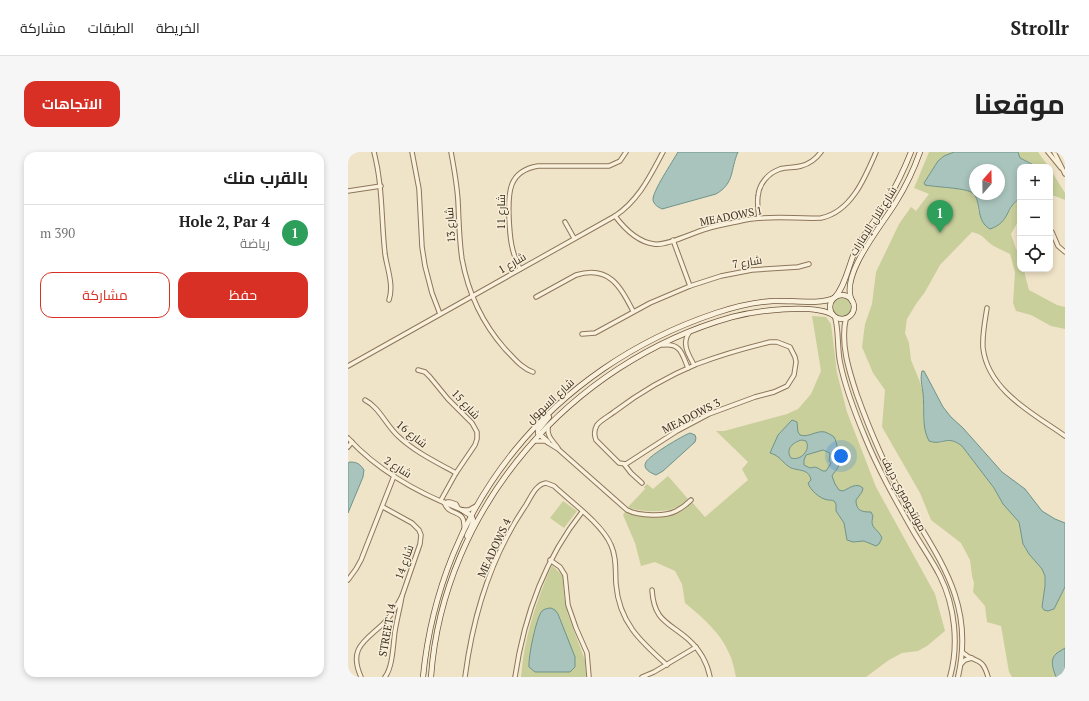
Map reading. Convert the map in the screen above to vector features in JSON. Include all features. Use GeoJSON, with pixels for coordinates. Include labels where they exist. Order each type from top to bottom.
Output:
{"type":"FeatureCollection","features":[{"type":"Feature","properties":{"kind":"main road","name":"شارع تلال الإمارات"},"geometry":{"type":"LineString","coordinates":[[835,297],[842,286],[856,248],[885,204],[905,168],[911,152]]}},
{"type":"Feature","properties":{"kind":"main road","name":"شارع تلال الإمارات"},"geometry":{"type":"LineString","coordinates":[[852,300],[849,288],[856,266],[871,238],[892,209],[905,187],[920,152]]}},
{"type":"Feature","properties":{"kind":"main road"},"geometry":{"type":"LineString","coordinates":[[844,295],[852,300],[853,310],[846,318],[840,319],[834,316],[830,306],[835,297],[844,295]]}},
{"type":"Feature","properties":{"kind":"main road","name":"شارع السهول"},"geometry":{"type":"LineString","coordinates":[[423,677],[428,639],[438,595],[448,566],[464,529],[476,506],[508,458],[558,404],[589,379],[618,359],[654,339],[686,324],[722,311],[755,303],[784,300],[822,302],[835,297]]}},
{"type":"Feature","properties":{"kind":"main road","name":"شارع السهول"},"geometry":{"type":"LineString","coordinates":[[433,676],[440,622],[449,590],[460,559],[475,527],[493,494],[513,464],[533,441],[564,410],[598,383],[638,357],[690,332],[737,316],[768,310],[819,310],[834,316]]}},
{"type":"Feature","properties":{"kind":"main road"},"geometry":{"type":"LineString","coordinates":[[548,442],[540,434],[538,428],[558,404]]}},
{"type":"Feature","properties":{"kind":"main road"},"geometry":{"type":"LineString","coordinates":[[460,509],[471,516],[473,522],[460,559]]}},
{"type":"Feature","properties":{"kind":"street"},"geometry":{"type":"LineString","coordinates":[[374,152],[381,186],[385,254],[391,288],[389,300]]}},
{"type":"Feature","properties":{"kind":"street"},"geometry":{"type":"LineString","coordinates":[[412,152],[419,188],[424,261],[429,284],[440,314]]}},
{"type":"Feature","properties":{"kind":"street","name":"شارع 13"},"geometry":{"type":"LineString","coordinates":[[451,152],[457,194],[462,259],[474,296]]}},
{"type":"Feature","properties":{"kind":"street","name":"شارع 11"},"geometry":{"type":"LineString","coordinates":[[520,269],[513,254],[510,239],[509,197],[510,188],[514,180],[524,171],[538,166],[609,166],[620,161],[626,152]]}},
{"type":"Feature","properties":{"kind":"street","name":"شارع 1"},"geometry":{"type":"LineString","coordinates":[[348,366],[615,216],[638,196],[663,152]]}},
{"type":"Feature","properties":{"kind":"street"},"geometry":{"type":"LineString","coordinates":[[759,218],[758,195],[759,189],[765,179],[774,171],[806,165],[814,160],[821,152]]}},
{"type":"Feature","properties":{"kind":"street","name":"MEADOWS 1"},"geometry":{"type":"LineString","coordinates":[[615,216],[627,230],[646,242],[659,244],[714,227],[759,218],[821,218],[835,214],[851,199],[867,172],[876,152]]}},
{"type":"Feature","properties":{"kind":"street"},"geometry":{"type":"LineString","coordinates":[[1048,152],[1056,164],[1062,168]]}},
{"type":"Feature","properties":{"kind":"street"},"geometry":{"type":"LineString","coordinates":[[1054,152],[1065,174]]}},
{"type":"Feature","properties":{"kind":"street"},"geometry":{"type":"LineString","coordinates":[[510,178],[514,180]]}},
{"type":"Feature","properties":{"kind":"street"},"geometry":{"type":"LineString","coordinates":[[348,190],[381,186]]}},
{"type":"Feature","properties":{"kind":"street"},"geometry":{"type":"LineString","coordinates":[[565,222],[574,238]]}},
{"type":"Feature","properties":{"kind":"street"},"geometry":{"type":"LineString","coordinates":[[1053,234],[1058,246],[1065,252]]}},
{"type":"Feature","properties":{"kind":"street"},"geometry":{"type":"LineString","coordinates":[[673,240],[690,286]]}},
{"type":"Feature","properties":{"kind":"street","name":"شارع 7"},"geometry":{"type":"LineString","coordinates":[[582,334],[595,333],[633,311],[690,286],[742,271],[763,268],[798,267],[809,264]]}},
{"type":"Feature","properties":{"kind":"street"},"geometry":{"type":"LineString","coordinates":[[536,297],[576,275],[595,272],[608,276],[618,284],[633,311]]}},
{"type":"Feature","properties":{"kind":"street"},"geometry":{"type":"LineString","coordinates":[[474,296],[484,320],[496,338],[521,366],[533,372]]}},
{"type":"Feature","properties":{"kind":"street"},"geometry":{"type":"LineString","coordinates":[[987,308],[983,348],[986,362],[991,374],[999,385],[1019,404],[1065,436]]}},
{"type":"Feature","properties":{"kind":"street","name":"مونتجوميري دريف"},"geometry":{"type":"LineString","coordinates":[[834,316],[842,373],[866,438],[892,494],[933,563],[947,593],[951,608],[954,635],[950,677]]}},
{"type":"Feature","properties":{"kind":"street","name":"مونتجوميري دريف"},"geometry":{"type":"LineString","coordinates":[[846,318],[844,332],[847,358],[857,395],[873,435],[899,490],[948,574],[959,607],[962,624],[962,652],[958,677]]}},
{"type":"Feature","properties":{"kind":"street"},"geometry":{"type":"LineString","coordinates":[[690,332],[686,338],[686,346],[694,365]]}},
{"type":"Feature","properties":{"kind":"street","name":"MEADOWS 3"},"geometry":{"type":"LineString","coordinates":[[770,342],[777,342],[790,347],[796,362],[794,375],[791,381],[781,390],[756,397],[709,414],[677,431],[631,462],[624,464],[619,463],[596,440],[594,433],[597,426],[619,408],[694,365],[770,342]]}},
{"type":"Feature","properties":{"kind":"street"},"geometry":{"type":"LineString","coordinates":[[659,346],[671,344],[680,349],[688,368]]}},
{"type":"Feature","properties":{"kind":"street"},"geometry":{"type":"LineString","coordinates":[[680,349],[686,346]]}},
{"type":"Feature","properties":{"kind":"street","name":"شارع 15"},"geometry":{"type":"LineString","coordinates":[[418,370],[425,372],[430,377],[476,429],[477,439],[475,445],[456,473],[444,502]]}},
{"type":"Feature","properties":{"kind":"street","name":"شارع 16"},"geometry":{"type":"LineString","coordinates":[[364,400],[374,406],[390,428],[409,446],[456,473]]}},
{"type":"Feature","properties":{"kind":"street"},"geometry":{"type":"LineString","coordinates":[[549,425],[549,436],[558,449]]}},
{"type":"Feature","properties":{"kind":"street","name":"شارع 2"},"geometry":{"type":"LineString","coordinates":[[348,438],[371,460],[394,476],[444,502]]}},
{"type":"Feature","properties":{"kind":"street"},"geometry":{"type":"LineString","coordinates":[[533,441],[542,440],[558,449],[627,510],[633,513],[671,513],[680,509],[691,500]]}},
{"type":"Feature","properties":{"kind":"street"},"geometry":{"type":"LineString","coordinates":[[348,447],[352,442]]}},
{"type":"Feature","properties":{"kind":"street"},"geometry":{"type":"LineString","coordinates":[[624,464],[642,483]]}},
{"type":"Feature","properties":{"kind":"street"},"geometry":{"type":"LineString","coordinates":[[348,580],[359,564],[394,476]]}},
{"type":"Feature","properties":{"kind":"street","name":"MEADOWS 4"},"geometry":{"type":"LineString","coordinates":[[465,677],[475,620],[494,564],[513,526],[538,486],[543,483],[552,484],[602,530],[611,544],[616,561],[618,596],[626,621],[641,642],[667,664]]}},
{"type":"Feature","properties":{"kind":"street"},"geometry":{"type":"LineString","coordinates":[[444,502],[456,504],[460,509],[469,510],[476,506]]}},
{"type":"Feature","properties":{"kind":"street"},"geometry":{"type":"LineString","coordinates":[[444,502],[448,508],[464,520],[464,529]]}},
{"type":"Feature","properties":{"kind":"street","name":"شارع 14"},"geometry":{"type":"LineString","coordinates":[[382,508],[412,523],[419,530],[421,535],[420,544],[402,596]]}},
{"type":"Feature","properties":{"kind":"street"},"geometry":{"type":"LineString","coordinates":[[458,514],[460,509]]}},
{"type":"Feature","properties":{"kind":"street"},"geometry":{"type":"LineString","coordinates":[[515,677],[520,648],[535,594],[550,560],[564,536],[582,512]]}},
{"type":"Feature","properties":{"kind":"street"},"geometry":{"type":"LineString","coordinates":[[550,560],[560,567],[565,576],[568,605],[586,653],[589,677]]}},
{"type":"Feature","properties":{"kind":"street"},"geometry":{"type":"LineString","coordinates":[[652,590],[653,601],[659,616],[696,646],[706,662],[710,677]]}},
{"type":"Feature","properties":{"kind":"street","name":"STREET 14"},"geometry":{"type":"LineString","coordinates":[[358,641],[385,622],[402,596]]}},
{"type":"Feature","properties":{"kind":"street","name":"STREET 14"},"geometry":{"type":"LineString","coordinates":[[385,677],[390,666],[402,596]]}},
{"type":"Feature","properties":{"kind":"street"},"geometry":{"type":"LineString","coordinates":[[642,677],[696,646]]}},
{"type":"Feature","properties":{"kind":"street"},"geometry":{"type":"LineString","coordinates":[[962,652],[981,662],[988,677]]}},
{"type":"Feature","properties":{"kind":"street"},"geometry":{"type":"LineString","coordinates":[[961,664],[965,660],[973,658]]}},
{"type":"Feature","properties":{"kind":"street"},"geometry":{"type":"LineString","coordinates":[[352,663],[361,677]]}},
{"type":"Feature","properties":{"kind":"green space"},"geometry":{"type":"Polygon","coordinates":[[[929,152],[954,152],[944,156],[938,161],[924,183],[969,191],[969,200],[977,200],[978,211],[1010,210],[1013,204],[1017,201],[1017,223],[1011,234],[1017,250],[1017,272],[1024,272],[1029,290],[1057,305],[1065,307],[1065,329],[1051,326],[1031,315],[1016,311],[1013,303],[1015,272],[1010,254],[992,245],[984,237],[972,232],[940,265],[925,292],[907,319],[905,333],[909,343],[911,360],[923,393],[923,421],[940,443],[947,440],[952,440],[962,446],[994,488],[1003,504],[1019,522],[1023,545],[1042,569],[1045,576],[1042,606],[1059,599],[1065,587],[1065,648],[1062,650],[1055,675],[1056,677],[1012,677],[1009,672],[1001,626],[987,622],[985,606],[973,592],[974,583],[970,560],[961,543],[931,520],[920,493],[882,427],[885,390],[873,373],[862,347],[865,324],[872,304],[876,272],[899,224],[911,207],[916,211],[929,194],[914,188],[929,152]]]}},
{"type":"Feature","properties":{"kind":"green space"},"geometry":{"type":"Polygon","coordinates":[[[1018,152],[1038,152],[1047,164],[1034,164],[1020,158],[1018,152]]]}},
{"type":"Feature","properties":{"kind":"green space"},"geometry":{"type":"Polygon","coordinates":[[[1053,174],[1065,193],[1065,200],[1053,196],[1053,174]]]}},
{"type":"Feature","properties":{"kind":"green space"},"geometry":{"type":"Polygon","coordinates":[[[838,298],[846,298],[851,303],[849,314],[846,316],[838,316],[833,311],[833,303],[838,298]]]}},
{"type":"Feature","properties":{"kind":"green space"},"geometry":{"type":"Polygon","coordinates":[[[812,316],[826,317],[831,324],[837,373],[847,412],[876,487],[935,594],[945,631],[927,646],[918,651],[902,653],[889,660],[866,677],[736,677],[730,656],[721,638],[704,619],[685,603],[682,584],[675,571],[655,562],[641,566],[635,543],[623,515],[625,512],[645,517],[674,515],[682,511],[692,502],[705,517],[748,480],[742,469],[748,462],[716,431],[724,431],[787,414],[798,409],[811,394],[821,371],[812,316]]]}},
{"type":"Feature","properties":{"kind":"green space"},"geometry":{"type":"Polygon","coordinates":[[[668,476],[688,499],[682,504],[670,510],[658,511],[638,510],[628,507],[645,489],[644,487],[647,484],[653,489],[668,476]]]}},
{"type":"Feature","properties":{"kind":"green space"},"geometry":{"type":"Polygon","coordinates":[[[563,501],[577,511],[564,528],[550,518],[563,501]]]}},
{"type":"Feature","properties":{"kind":"green space"},"geometry":{"type":"Polygon","coordinates":[[[552,565],[563,576],[564,596],[568,615],[585,660],[586,677],[521,677],[528,634],[541,592],[552,565]]]}},
{"type":"Feature","properties":{"kind":"water"},"geometry":{"type":"Polygon","coordinates":[[[678,152],[738,152],[729,181],[722,190],[716,194],[662,209],[654,203],[654,196],[659,184],[678,152]]]}},
{"type":"Feature","properties":{"kind":"water"},"geometry":{"type":"Polygon","coordinates":[[[954,152],[1018,152],[1020,158],[1032,164],[1017,164],[1017,201],[1005,218],[997,226],[990,229],[982,220],[977,200],[1005,200],[1005,164],[969,164],[969,192],[925,185],[924,183],[938,161],[944,156],[954,152]]]}},
{"type":"Feature","properties":{"kind":"water"},"geometry":{"type":"Polygon","coordinates":[[[922,371],[924,371],[943,407],[1002,472],[1025,489],[1042,511],[1065,523],[1065,587],[1054,609],[1048,611],[1044,610],[1042,607],[1045,576],[1042,569],[1029,554],[1023,544],[1019,522],[1003,504],[994,488],[962,446],[948,440],[938,442],[929,441],[924,424],[924,399],[921,379],[922,371]]]}},
{"type":"Feature","properties":{"kind":"water"},"geometry":{"type":"Polygon","coordinates":[[[792,420],[797,422],[798,432],[800,435],[806,436],[819,432],[825,432],[834,437],[839,455],[838,468],[832,476],[835,484],[839,490],[843,491],[855,486],[860,486],[863,488],[856,500],[856,504],[858,509],[865,512],[871,512],[873,516],[872,524],[882,538],[879,544],[876,546],[864,541],[853,542],[847,540],[844,523],[836,511],[836,504],[834,501],[822,498],[813,491],[808,483],[811,480],[808,473],[791,468],[778,457],[770,453],[778,435],[792,420]],[[802,440],[793,444],[789,449],[789,455],[791,458],[798,458],[806,451],[806,441],[802,440]],[[823,450],[806,455],[804,465],[810,468],[816,467],[826,471],[831,463],[829,461],[830,453],[823,450]]]}},
{"type":"Feature","properties":{"kind":"water"},"geometry":{"type":"Polygon","coordinates":[[[690,433],[695,435],[695,442],[663,471],[656,475],[646,469],[646,462],[653,455],[690,433]]]}},
{"type":"Feature","properties":{"kind":"water"},"geometry":{"type":"Polygon","coordinates":[[[355,462],[364,470],[363,477],[348,513],[348,463],[355,462]]]}},
{"type":"Feature","properties":{"kind":"water"},"geometry":{"type":"Polygon","coordinates":[[[551,608],[558,614],[575,657],[575,667],[570,672],[535,672],[529,667],[537,621],[543,610],[551,608]]]}},
{"type":"Feature","properties":{"kind":"water"},"geometry":{"type":"Polygon","coordinates":[[[1065,648],[1065,677],[1056,677],[1052,661],[1057,653],[1065,648]]]}},
{"type":"Feature","properties":{"kind":"place","name":"Hole 2, Par 4"},"geometry":{"type":"Point","coordinates":[940,233]}}]}
